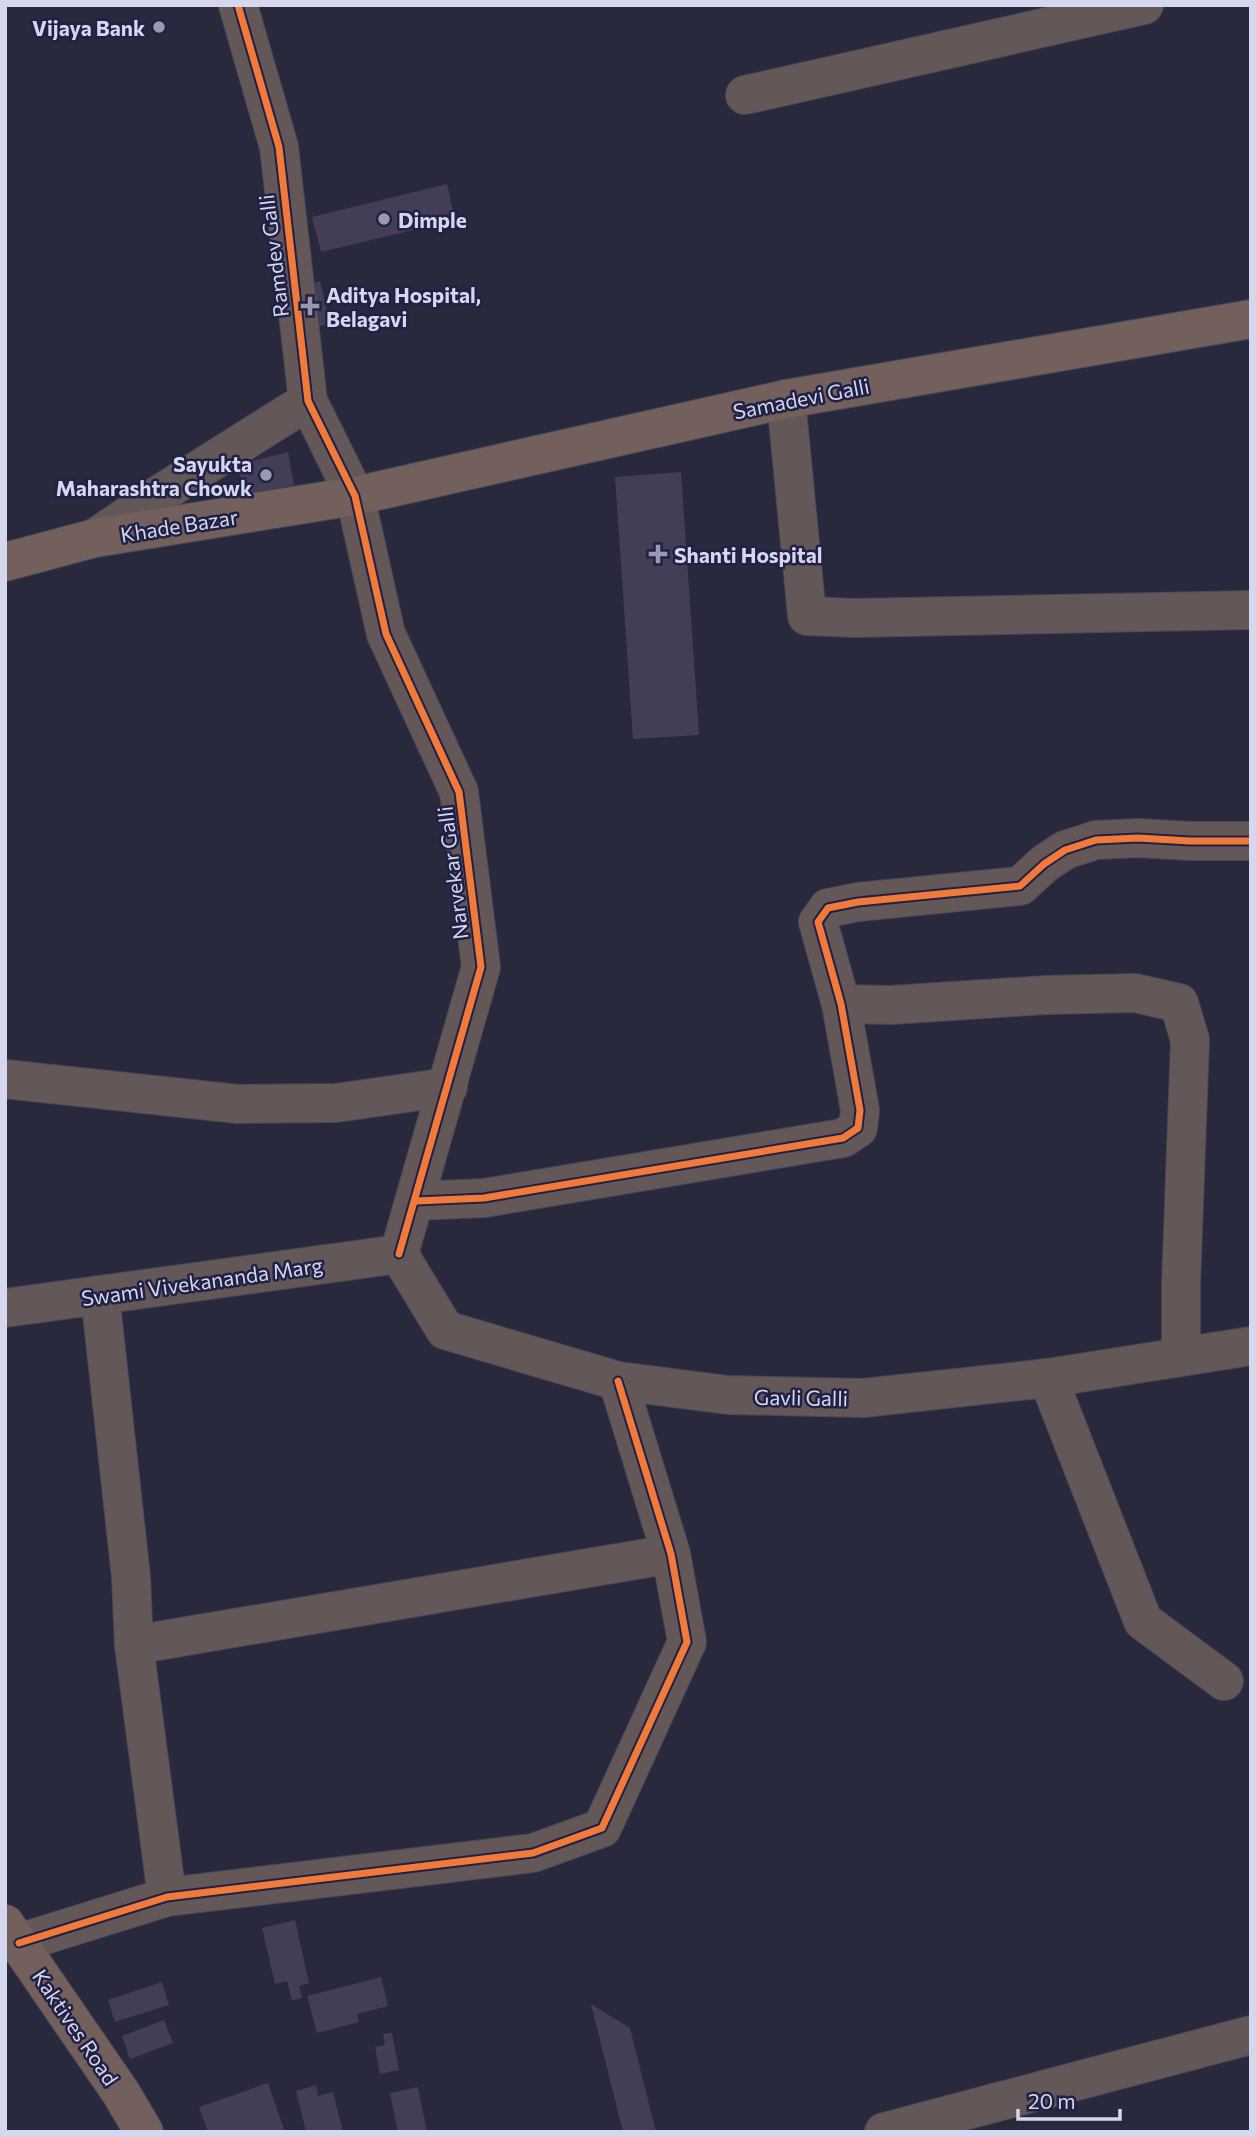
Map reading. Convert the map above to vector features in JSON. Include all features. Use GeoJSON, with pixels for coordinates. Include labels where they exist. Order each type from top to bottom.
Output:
{"type":"FeatureCollection","features":[{"type":"Feature","properties":{"kind":"main road","name":"Samadevi Galli"},"geometry":{"type":"LineString","coordinates":[[355,496],[786,399],[1251,319]]}},
{"type":"Feature","properties":{"kind":"main road","name":"Khade Bazar"},"geometry":{"type":"LineString","coordinates":[[5,562],[95,538],[355,496]]}},
{"type":"Feature","properties":{"kind":"main road","name":"Kaktives Road"},"geometry":{"type":"LineString","coordinates":[[12,1934],[121,2093],[144,2132]]}},
{"type":"Feature","properties":{"kind":"street","name":"Ramdev Galli"},"geometry":{"type":"LineString","coordinates":[[238,5],[279,147],[308,401],[355,496]]}},
{"type":"Feature","properties":{"kind":"street"},"geometry":{"type":"LineString","coordinates":[[745,95],[1144,5]]}},
{"type":"Feature","properties":{"kind":"street"},"geometry":{"type":"LineString","coordinates":[[786,399],[807,616],[855,618],[1251,610]]}},
{"type":"Feature","properties":{"kind":"street"},"geometry":{"type":"LineString","coordinates":[[95,538],[308,401]]}},
{"type":"Feature","properties":{"kind":"street","name":"Narvekar Galli"},"geometry":{"type":"LineString","coordinates":[[355,496],[386,634],[459,792],[481,967],[399,1254]]}},
{"type":"Feature","properties":{"kind":"street"},"geometry":{"type":"LineString","coordinates":[[416,1201],[484,1198],[843,1138],[858,1128],[860,1110],[841,1004],[818,922],[828,908],[858,902],[1020,886],[1044,864],[1065,850],[1096,839],[1251,841]]}},
{"type":"Feature","properties":{"kind":"street"},"geometry":{"type":"LineString","coordinates":[[841,1004],[891,1005],[1046,995],[1135,993],[1179,1003],[1190,1040],[1181,1356]]}},
{"type":"Feature","properties":{"kind":"street"},"geometry":{"type":"LineString","coordinates":[[5,1079],[238,1104],[336,1103],[448,1087]]}},
{"type":"Feature","properties":{"kind":"street","name":"Gavli Galli"},"geometry":{"type":"LineString","coordinates":[[399,1254],[445,1330],[618,1381],[728,1395],[863,1398],[1048,1378],[1251,1346]]}},
{"type":"Feature","properties":{"kind":"street","name":"Swami Vivekananda Marg"},"geometry":{"type":"LineString","coordinates":[[5,1308],[399,1254]]}},
{"type":"Feature","properties":{"kind":"street"},"geometry":{"type":"LineString","coordinates":[[100,1295],[131,1577],[134,1645],[166,1897]]}},
{"type":"Feature","properties":{"kind":"street"},"geometry":{"type":"LineString","coordinates":[[1048,1378],[1143,1620],[1224,1681]]}},
{"type":"Feature","properties":{"kind":"street"},"geometry":{"type":"LineString","coordinates":[[12,1934],[166,1897],[533,1853],[601,1828],[687,1642],[671,1554],[618,1381]]}},
{"type":"Feature","properties":{"kind":"street"},"geometry":{"type":"LineString","coordinates":[[134,1645],[671,1554]]}},
{"type":"Feature","properties":{"kind":"street"},"geometry":{"type":"LineString","coordinates":[[884,2132],[1251,2035]]}},
{"type":"Feature","properties":{"kind":"building","name":"Dimple"},"geometry":{"type":"Polygon","coordinates":[[[447,184],[455,220],[321,252],[312,217],[447,184]]]}},
{"type":"Feature","properties":{"kind":"building"},"geometry":{"type":"Polygon","coordinates":[[[320,281],[330,324],[306,329],[295,286],[320,281]]]}},
{"type":"Feature","properties":{"kind":"building","name":"Sayukta Maharashtra Chowk"},"geometry":{"type":"Polygon","coordinates":[[[288,452],[294,485],[246,495],[236,465],[288,452]]]}},
{"type":"Feature","properties":{"kind":"building"},"geometry":{"type":"Polygon","coordinates":[[[681,472],[699,735],[633,739],[615,477],[681,472]]]}},
{"type":"Feature","properties":{"kind":"building"},"geometry":{"type":"Polygon","coordinates":[[[295,1920],[309,1983],[299,1986],[302,1998],[292,2000],[287,1981],[275,1984],[262,1928],[295,1920]]]}},
{"type":"Feature","properties":{"kind":"building"},"geometry":{"type":"Polygon","coordinates":[[[381,1977],[388,2006],[357,2014],[359,2022],[317,2033],[307,1996],[381,1977]]]}},
{"type":"Feature","properties":{"kind":"building"},"geometry":{"type":"Polygon","coordinates":[[[162,1982],[169,2005],[115,2022],[108,2000],[162,1982]]]}},
{"type":"Feature","properties":{"kind":"building"},"geometry":{"type":"Polygon","coordinates":[[[591,2004],[630,2028],[656,2132],[623,2132],[591,2004]]]}},
{"type":"Feature","properties":{"kind":"building"},"geometry":{"type":"Polygon","coordinates":[[[164,2020],[173,2043],[130,2059],[122,2036],[164,2020]]]}},
{"type":"Feature","properties":{"kind":"building"},"geometry":{"type":"Polygon","coordinates":[[[392,2033],[399,2070],[380,2074],[375,2047],[385,2045],[383,2034],[392,2033]]]}},
{"type":"Feature","properties":{"kind":"building"},"geometry":{"type":"Polygon","coordinates":[[[268,2083],[285,2132],[208,2132],[199,2107],[268,2083]]]}},
{"type":"Feature","properties":{"kind":"building"},"geometry":{"type":"Polygon","coordinates":[[[316,2085],[318,2096],[333,2092],[343,2132],[306,2132],[296,2091],[316,2085]]]}},
{"type":"Feature","properties":{"kind":"building"},"geometry":{"type":"Polygon","coordinates":[[[418,2087],[427,2132],[398,2132],[390,2093],[418,2087]]]}},
{"type":"Feature","properties":{"kind":"cycle path"},"geometry":{"type":"LineString","coordinates":[[238,5],[279,147],[308,401],[355,496],[386,634],[459,792],[481,967],[399,1254]]}},
{"type":"Feature","properties":{"kind":"cycle path"},"geometry":{"type":"LineString","coordinates":[[416,1201],[484,1198],[843,1138],[858,1128],[860,1110],[841,1004],[818,922],[828,908],[858,902],[1020,886],[1044,864],[1065,850],[1096,840],[1138,838],[1251,841]]}},
{"type":"Feature","properties":{"kind":"cycle path"},"geometry":{"type":"LineString","coordinates":[[19,1943],[167,1897],[533,1853],[602,1828],[687,1642],[671,1554],[618,1381]]}},
{"type":"Feature","properties":{"kind":"place","name":"Vijaya Bank"},"geometry":{"type":"Point","coordinates":[159,27]}},
{"type":"Feature","properties":{"kind":"place","name":"Dimple"},"geometry":{"type":"Point","coordinates":[384,219]}},
{"type":"Feature","properties":{"kind":"place","name":"Aditya Hospital, Belagavi"},"geometry":{"type":"Point","coordinates":[310,306]}},
{"type":"Feature","properties":{"kind":"place","name":"Sayukta Maharashtra Chowk"},"geometry":{"type":"Point","coordinates":[266,475]}},
{"type":"Feature","properties":{"kind":"place","name":"Shanti Hospital"},"geometry":{"type":"Point","coordinates":[658,554]}}]}
